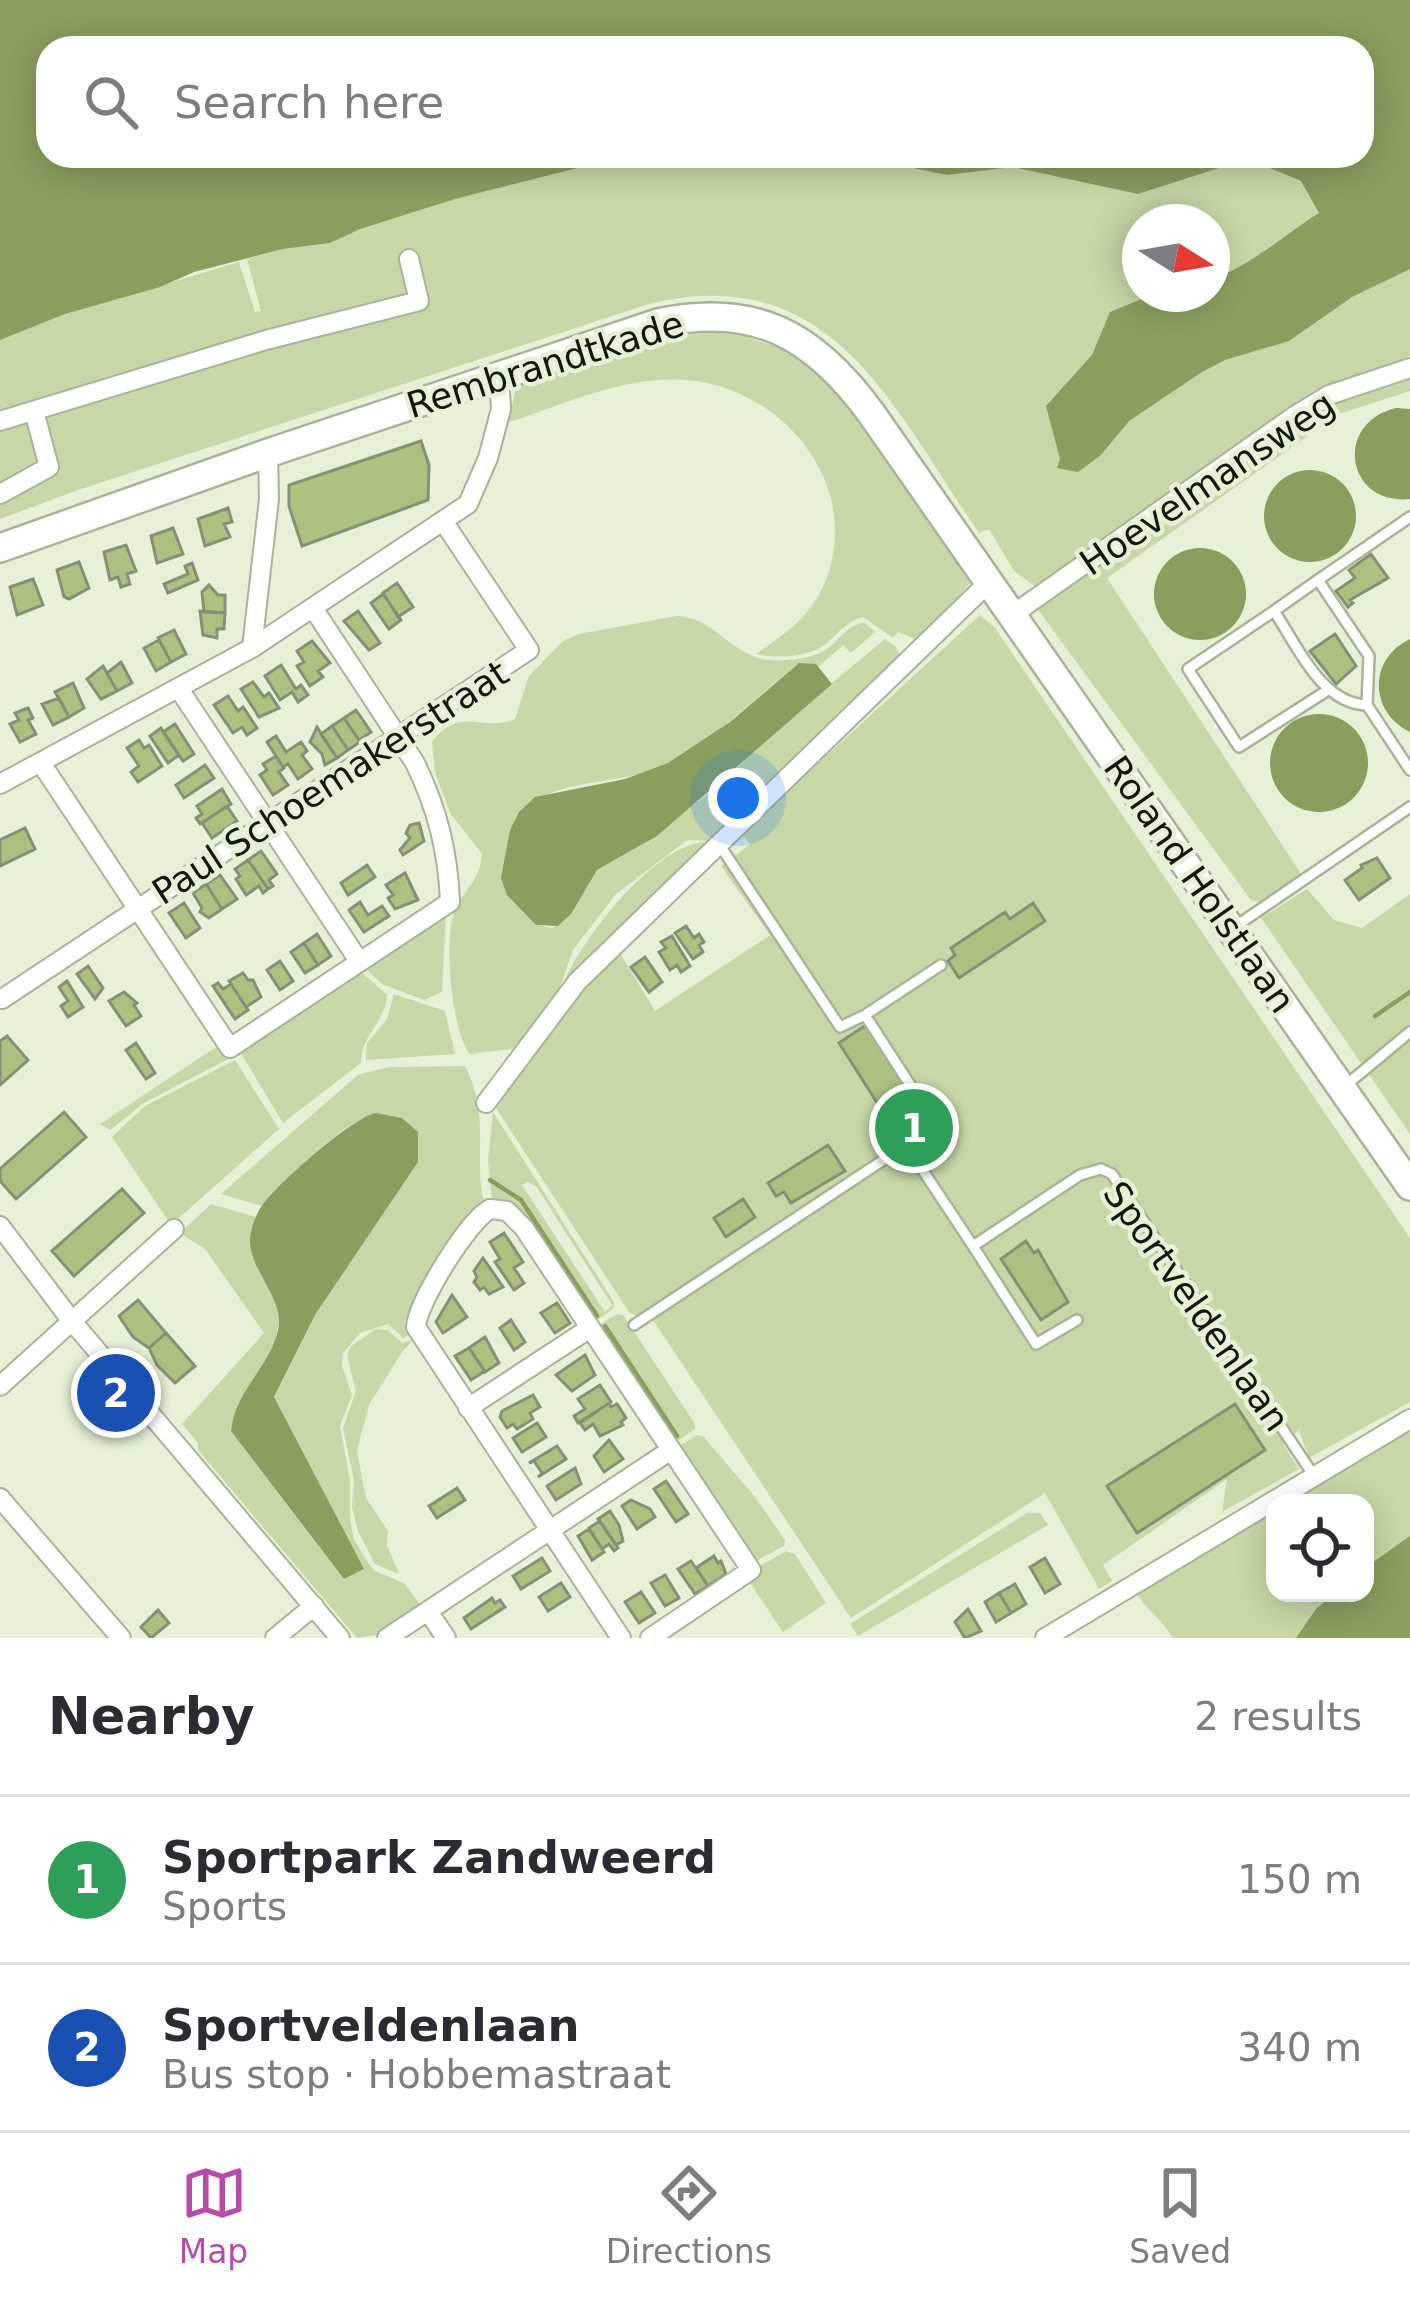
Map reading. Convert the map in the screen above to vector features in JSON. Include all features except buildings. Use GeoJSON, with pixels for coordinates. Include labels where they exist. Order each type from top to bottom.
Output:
{"type":"FeatureCollection","features":[{"type":"Feature","properties":{"kind":"street"},"geometry":{"type":"LineString","coordinates":[[0,422],[266,340],[419,301],[409,259]]}},
{"type":"Feature","properties":{"kind":"street","name":"Rembrandtkade"},"geometry":{"type":"LineString","coordinates":[[0,548],[499,376],[678,319],[724,316],[780,330],[818,352],[842,375],[989,582]]}},
{"type":"Feature","properties":{"kind":"street","name":"Hoevelmansweg"},"geometry":{"type":"LineString","coordinates":[[1012,615],[1329,394],[1410,368]]}},
{"type":"Feature","properties":{"kind":"street"},"geometry":{"type":"LineString","coordinates":[[0,784],[252,648],[468,504],[488,458],[501,409],[499,376]]}},
{"type":"Feature","properties":{"kind":"street"},"geometry":{"type":"LineString","coordinates":[[0,494],[49,467],[34,411]]}},
{"type":"Feature","properties":{"kind":"street"},"geometry":{"type":"LineString","coordinates":[[252,648],[268,499],[268,453]]}},
{"type":"Feature","properties":{"kind":"street","name":"Paul Schoemakerstraat"},"geometry":{"type":"LineString","coordinates":[[2,999],[529,650],[443,521]]}},
{"type":"Feature","properties":{"kind":"street"},"geometry":{"type":"LineString","coordinates":[[486,1102],[578,982],[989,582]]}},
{"type":"Feature","properties":{"kind":"street","name":"Roland Holstlaan"},"geometry":{"type":"LineString","coordinates":[[989,582],[1410,1186]]}},
{"type":"Feature","properties":{"kind":"street"},"geometry":{"type":"LineString","coordinates":[[41,763],[230,1048],[450,902],[439,818],[415,763],[313,608]]}},
{"type":"Feature","properties":{"kind":"street"},"geometry":{"type":"LineString","coordinates":[[179,689],[359,961]]}},
{"type":"Feature","properties":{"kind":"street"},"geometry":{"type":"LineString","coordinates":[[621,1638],[418,1332],[420,1309],[473,1223],[490,1209],[514,1216],[524,1228],[751,1570],[650,1638]]}},
{"type":"Feature","properties":{"kind":"street"},"geometry":{"type":"LineString","coordinates":[[0,1226],[71,1320],[340,1638]]}},
{"type":"Feature","properties":{"kind":"street"},"geometry":{"type":"LineString","coordinates":[[0,1386],[174,1229]]}},
{"type":"Feature","properties":{"kind":"street"},"geometry":{"type":"LineString","coordinates":[[468,1408],[590,1328]]}},
{"type":"Feature","properties":{"kind":"street"},"geometry":{"type":"LineString","coordinates":[[1045,1638],[1068,1632],[1410,1419]]}},
{"type":"Feature","properties":{"kind":"street"},"geometry":{"type":"LineString","coordinates":[[387,1638],[671,1450]]}},
{"type":"Feature","properties":{"kind":"street"},"geometry":{"type":"LineString","coordinates":[[0,1498],[121,1638]]}},
{"type":"Feature","properties":{"kind":"street"},"geometry":{"type":"LineString","coordinates":[[275,1638],[314,1606]]}},
{"type":"Feature","properties":{"kind":"street"},"geometry":{"type":"LineString","coordinates":[[428,1611],[446,1638]]}},
{"type":"Feature","properties":{"kind":"lane"},"geometry":{"type":"LineString","coordinates":[[1328,690],[1239,747],[1188,670],[1410,517]]}},
{"type":"Feature","properties":{"kind":"lane"},"geometry":{"type":"LineString","coordinates":[[1318,580],[1370,656],[1367,705],[1410,770]]}},
{"type":"Feature","properties":{"kind":"lane"},"geometry":{"type":"LineString","coordinates":[[1274,611],[1328,690],[1351,705],[1367,705]]}},
{"type":"Feature","properties":{"kind":"lane"},"geometry":{"type":"LineString","coordinates":[[1231,929],[1410,807]]}},
{"type":"Feature","properties":{"kind":"lane"},"geometry":{"type":"LineString","coordinates":[[719,844],[840,1027],[941,965]]}},
{"type":"Feature","properties":{"kind":"lane"},"geometry":{"type":"LineString","coordinates":[[634,1325],[936,1126],[865,1015]]}},
{"type":"Feature","properties":{"kind":"lane"},"geometry":{"type":"LineString","coordinates":[[1343,1087],[1410,1032]]}},
{"type":"Feature","properties":{"kind":"lane"},"geometry":{"type":"LineString","coordinates":[[906,1145],[973,1246],[1031,1348],[1077,1321]]}},
{"type":"Feature","properties":{"kind":"lane","name":"Sportveldenlaan"},"geometry":{"type":"LineString","coordinates":[[973,1246],[1080,1175],[1101,1169],[1112,1174],[1314,1476]]}},
{"type":"Feature","properties":{"kind":"shaded area"},"geometry":{"type":"Polygon","coordinates":[[[0,0],[1410,0],[1410,269],[1352,297],[1289,341],[1202,372],[1129,421],[1101,455],[1078,472],[1057,468],[1060,459],[1046,406],[1092,355],[1110,312],[1122,307],[1122,312],[1230,312],[1230,271],[1319,213],[1301,181],[1270,168],[1374,168],[1374,36],[36,36],[36,168],[578,168],[455,199],[330,243],[283,249],[194,272],[160,287],[65,314],[0,340],[0,0]]]}},
{"type":"Feature","properties":{"kind":"shaded area"},"geometry":{"type":"Polygon","coordinates":[[[1410,0],[1410,356],[1313,391],[1247,447],[1036,587],[1014,571],[989,529],[979,533],[885,393],[850,354],[811,323],[766,303],[712,296],[649,304],[0,519],[0,296],[12,335],[65,314],[239,262],[255,312],[261,311],[247,259],[330,243],[321,168],[1374,168],[1374,36],[547,36],[1410,0]]]}},
{"type":"Feature","properties":{"kind":"shaded area"},"geometry":{"type":"Polygon","coordinates":[[[914,168],[1004,168],[947,175],[914,168]]]}},
{"type":"Feature","properties":{"kind":"shaded area"},"geometry":{"type":"Polygon","coordinates":[[[1017,168],[1219,168],[1138,194],[1017,168]]]}},
{"type":"Feature","properties":{"kind":"shaded area"},"geometry":{"type":"Polygon","coordinates":[[[707,332],[743,336],[781,348],[820,375],[971,582],[920,641],[898,632],[893,638],[863,617],[808,653],[756,654],[793,627],[821,591],[833,555],[835,520],[827,486],[812,456],[763,406],[731,390],[672,379],[601,391],[509,422],[516,386],[648,342],[707,332]]]}},
{"type":"Feature","properties":{"kind":"shaded area"},"geometry":{"type":"Polygon","coordinates":[[[1410,372],[1410,391],[1339,414],[1107,578],[1302,875],[1262,903],[1251,900],[1036,607],[1320,404],[1410,372]]]}},
{"type":"Feature","properties":{"kind":"shaded area"},"geometry":{"type":"Polygon","coordinates":[[[1396,408],[1410,409],[1410,499],[1388,498],[1372,490],[1355,462],[1363,430],[1376,417],[1396,408]]]}},
{"type":"Feature","properties":{"kind":"shaded area"},"geometry":{"type":"Polygon","coordinates":[[[1310,470],[1328,473],[1343,483],[1353,498],[1353,534],[1343,549],[1328,559],[1310,562],[1292,559],[1277,549],[1267,534],[1264,516],[1267,498],[1277,483],[1292,473],[1310,470]]]}},
{"type":"Feature","properties":{"kind":"shaded area"},"geometry":{"type":"Polygon","coordinates":[[[1200,548],[1218,551],[1233,561],[1243,576],[1243,612],[1233,627],[1218,637],[1200,640],[1182,637],[1167,627],[1157,612],[1154,594],[1157,576],[1167,561],[1182,551],[1200,548]]]}},
{"type":"Feature","properties":{"kind":"shaded area"},"geometry":{"type":"Polygon","coordinates":[[[980,615],[995,628],[1410,1238],[1410,1402],[1309,1458],[1299,1430],[1283,1444],[1299,1469],[1222,1512],[1227,1479],[1103,1565],[1112,1581],[1099,1589],[1045,1493],[851,1618],[647,1311],[636,1316],[629,1312],[494,1105],[565,1007],[620,953],[655,1011],[770,935],[721,866],[750,844],[742,833],[980,615]]]}},
{"type":"Feature","properties":{"kind":"shaded area"},"geometry":{"type":"Polygon","coordinates":[[[677,616],[703,623],[746,653],[771,660],[821,652],[859,624],[875,632],[851,653],[843,645],[818,667],[799,663],[719,730],[666,764],[557,791],[522,812],[510,830],[536,925],[552,928],[563,922],[597,870],[640,846],[714,789],[786,721],[885,639],[902,660],[715,841],[687,840],[616,894],[573,950],[558,993],[517,1048],[470,1054],[454,1004],[450,936],[457,905],[476,875],[482,854],[450,813],[435,772],[432,742],[452,724],[515,719],[529,676],[563,641],[677,616]]]}},
{"type":"Feature","properties":{"kind":"shaded area"},"geometry":{"type":"Polygon","coordinates":[[[1410,639],[1410,732],[1387,712],[1379,686],[1387,659],[1410,639]]]}},
{"type":"Feature","properties":{"kind":"shaded area"},"geometry":{"type":"Polygon","coordinates":[[[799,663],[816,664],[832,684],[657,836],[597,870],[571,914],[558,926],[536,925],[507,895],[501,878],[510,830],[519,812],[535,797],[625,779],[668,763],[730,722],[799,663]]]}},
{"type":"Feature","properties":{"kind":"shaded area"},"geometry":{"type":"Polygon","coordinates":[[[1319,714],[1346,722],[1360,736],[1368,763],[1360,790],[1346,804],[1319,812],[1292,804],[1278,790],[1270,763],[1278,736],[1292,722],[1319,714]]]}},
{"type":"Feature","properties":{"kind":"shaded area"},"geometry":{"type":"Polygon","coordinates":[[[704,842],[711,845],[562,987],[584,946],[620,899],[663,860],[704,842]]]}},
{"type":"Feature","properties":{"kind":"shaded area"},"geometry":{"type":"Polygon","coordinates":[[[1307,889],[1334,920],[1362,928],[1410,894],[1410,1134],[1261,918],[1307,889]]]}},
{"type":"Feature","properties":{"kind":"shaded area"},"geometry":{"type":"Polygon","coordinates":[[[446,914],[442,992],[424,1000],[382,984],[364,967],[446,914]]]}},
{"type":"Feature","properties":{"kind":"shaded area"},"geometry":{"type":"Polygon","coordinates":[[[359,970],[387,995],[361,1063],[283,1123],[239,1050],[359,970]]]}},
{"type":"Feature","properties":{"kind":"shaded area"},"geometry":{"type":"Polygon","coordinates":[[[394,994],[445,1011],[455,1054],[366,1060],[367,1043],[387,1019],[394,994]]]}},
{"type":"Feature","properties":{"kind":"shaded area"},"geometry":{"type":"Polygon","coordinates":[[[219,1045],[232,1057],[144,1103],[110,1130],[100,1124],[219,1045]]]}},
{"type":"Feature","properties":{"kind":"shaded area"},"geometry":{"type":"Polygon","coordinates":[[[235,1060],[279,1129],[171,1225],[112,1137],[145,1106],[235,1060]]]}},
{"type":"Feature","properties":{"kind":"shaded area"},"geometry":{"type":"Polygon","coordinates":[[[465,1066],[480,1118],[484,1204],[465,1222],[404,1322],[411,1334],[403,1338],[388,1324],[360,1333],[343,1353],[342,1366],[352,1395],[340,1426],[354,1540],[375,1571],[404,1583],[422,1607],[382,1634],[357,1638],[198,1450],[198,1443],[182,1424],[264,1333],[205,1249],[180,1233],[211,1204],[256,1217],[253,1249],[274,1299],[278,1326],[269,1353],[239,1403],[231,1431],[344,1579],[363,1570],[274,1398],[315,1315],[418,1162],[376,1113],[332,1138],[262,1206],[221,1194],[358,1075],[388,1067],[465,1066]]]}},
{"type":"Feature","properties":{"kind":"shaded area"},"geometry":{"type":"Polygon","coordinates":[[[493,1112],[614,1302],[613,1309],[595,1321],[492,1201],[488,1160],[493,1112]],[[522,1185],[605,1312],[612,1305],[536,1186],[522,1185]]]}},
{"type":"Feature","properties":{"kind":"shaded area"},"geometry":{"type":"Polygon","coordinates":[[[376,1113],[402,1118],[418,1132],[418,1162],[315,1315],[274,1397],[364,1569],[344,1579],[231,1431],[238,1404],[278,1330],[277,1307],[252,1253],[250,1237],[257,1215],[315,1153],[376,1113]]]}},
{"type":"Feature","properties":{"kind":"shaded area"},"geometry":{"type":"Polygon","coordinates":[[[623,1315],[695,1424],[695,1429],[675,1443],[598,1326],[623,1315]]]}},
{"type":"Feature","properties":{"kind":"shaded area"},"geometry":{"type":"Polygon","coordinates":[[[376,1329],[388,1330],[402,1343],[414,1339],[369,1405],[357,1451],[366,1498],[388,1531],[387,1545],[399,1574],[375,1564],[358,1531],[343,1428],[356,1391],[347,1356],[351,1346],[376,1329]]]}},
{"type":"Feature","properties":{"kind":"shaded area"},"geometry":{"type":"Polygon","coordinates":[[[1410,1426],[1410,1638],[1173,1638],[1135,1590],[1266,1512],[1266,1602],[1374,1602],[1374,1494],[1296,1494],[1410,1426]]]}},
{"type":"Feature","properties":{"kind":"shaded area"},"geometry":{"type":"Polygon","coordinates":[[[703,1436],[755,1497],[785,1540],[784,1546],[754,1562],[678,1447],[703,1436]]]}},
{"type":"Feature","properties":{"kind":"shaded area"},"geometry":{"type":"Polygon","coordinates":[[[1027,1513],[1040,1513],[1048,1525],[858,1636],[850,1624],[1027,1513]]]}},
{"type":"Feature","properties":{"kind":"shaded area"},"geometry":{"type":"Polygon","coordinates":[[[1410,1536],[1410,1638],[1296,1638],[1324,1602],[1374,1602],[1374,1562],[1410,1536]]]}},
{"type":"Feature","properties":{"kind":"shaded area"},"geometry":{"type":"Polygon","coordinates":[[[786,1551],[795,1554],[826,1603],[783,1632],[749,1581],[761,1573],[758,1567],[786,1551]]]}},
{"type":"Feature","properties":{"kind":"waterway"},"geometry":{"type":"LineString","coordinates":[[1375,1016],[1410,992]]}},
{"type":"Feature","properties":{"kind":"waterway"},"geometry":{"type":"LineString","coordinates":[[490,1180],[521,1200],[597,1316]]}},
{"type":"Feature","properties":{"kind":"waterway"},"geometry":{"type":"LineString","coordinates":[[605,1326],[677,1436]]}},
{"type":"Feature","properties":{"kind":"place","name":"Sportpark Zandweerd"},"geometry":{"type":"Point","coordinates":[914,1128]}},
{"type":"Feature","properties":{"kind":"place","name":"Sportveldenlaan"},"geometry":{"type":"Point","coordinates":[116,1393]}}]}
